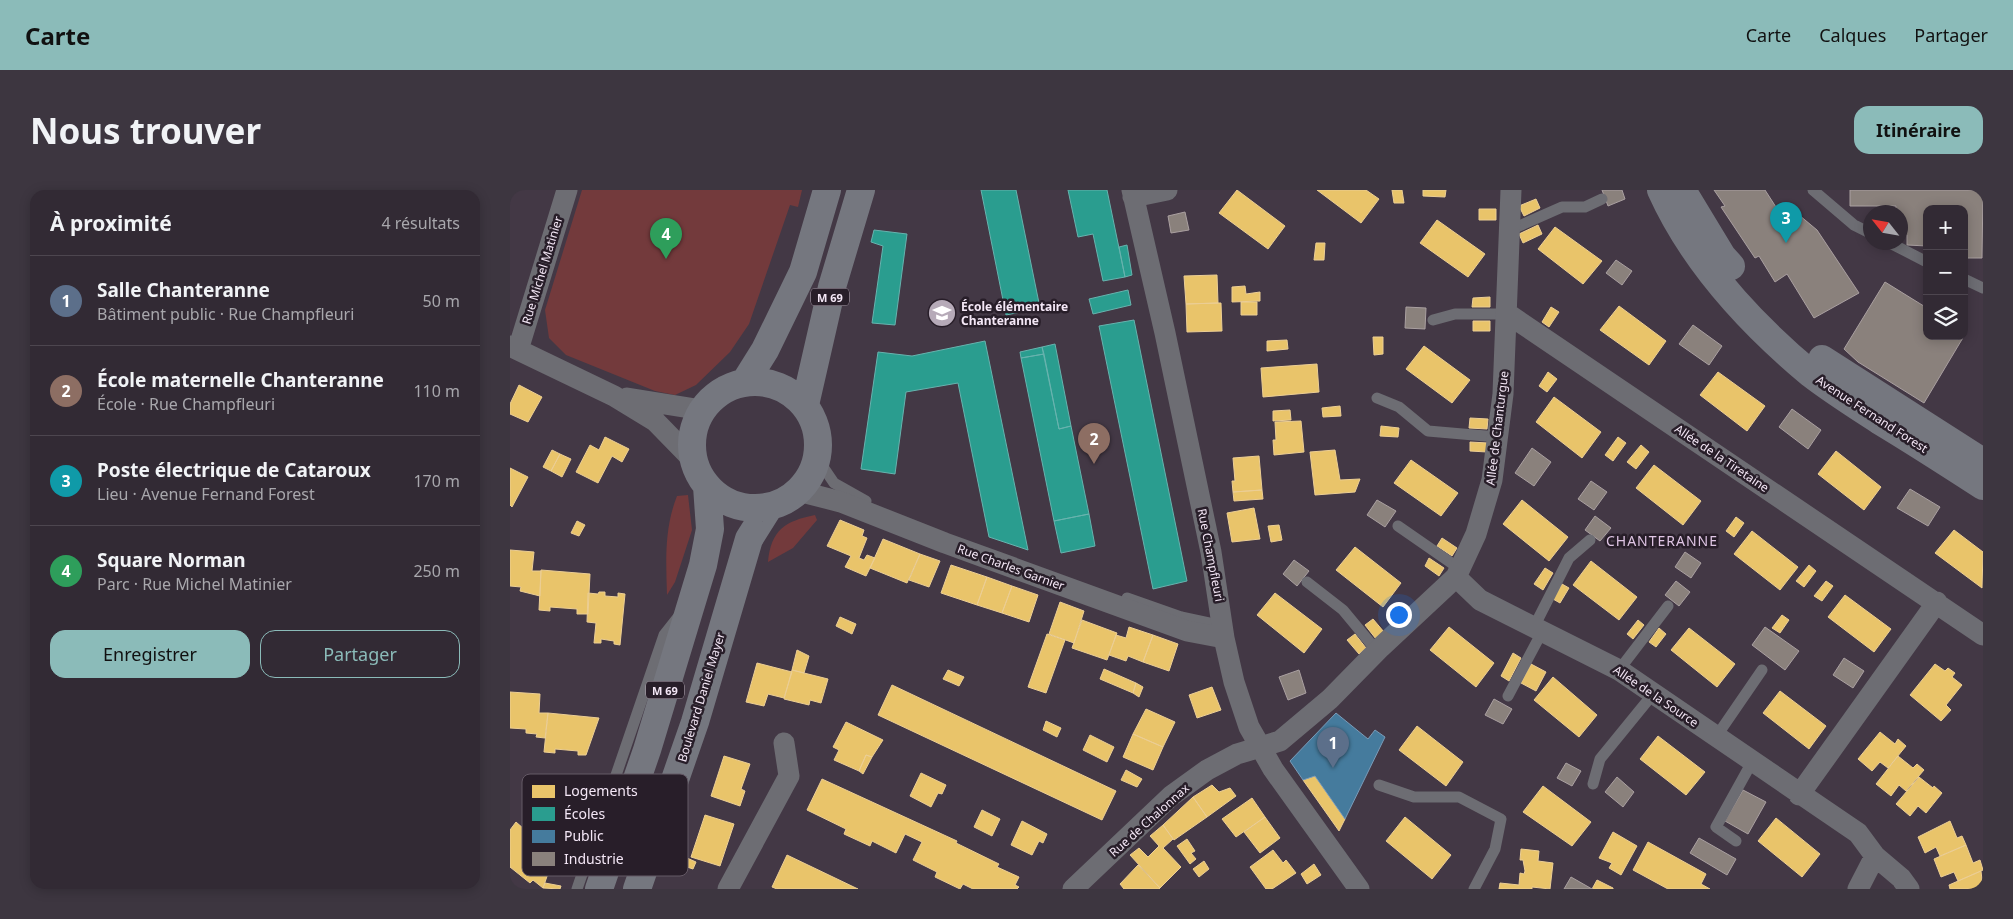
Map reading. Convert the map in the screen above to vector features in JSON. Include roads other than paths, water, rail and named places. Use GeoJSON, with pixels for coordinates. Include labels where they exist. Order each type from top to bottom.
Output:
{"type":"FeatureCollection","features":[{"type":"Feature","properties":{"kind":"main road","name":"M 69"},"geometry":{"type":"LineString","coordinates":[[746,382],[765,350],[803,272],[827,190]]}},
{"type":"Feature","properties":{"kind":"main road","name":"M 69"},"geometry":{"type":"LineString","coordinates":[[805,405],[832,287],[861,190]]}},
{"type":"Feature","properties":{"kind":"main road","name":"Avenue Fernand Forest"},"geometry":{"type":"LineString","coordinates":[[1661,190],[1671,213],[1708,268],[1749,316],[1804,367],[1846,399],[1983,486]]}},
{"type":"Feature","properties":{"kind":"main road","name":"Avenue Fernand Forest"},"geometry":{"type":"LineString","coordinates":[[1682,190],[1722,256],[1766,307],[1822,359],[1983,462]]}},
{"type":"Feature","properties":{"kind":"main road"},"geometry":{"type":"LineString","coordinates":[[746,382],[774,384],[791,392],[805,405],[814,422],[818,441],[817,458],[798,491],[784,501],[769,507],[752,508],[735,505],[720,498],[707,486],[694,461],[692,443],[694,426],[702,410],[712,398],[724,390],[746,382]]}},
{"type":"Feature","properties":{"kind":"main road","name":"M 69"},"geometry":{"type":"LineString","coordinates":[[639,774],[703,565],[710,530],[707,486]]}},
{"type":"Feature","properties":{"kind":"main road","name":"Boulevard Daniel Mayer"},"geometry":{"type":"LineString","coordinates":[[677,774],[695,722],[748,539],[769,507]]}},
{"type":"Feature","properties":{"kind":"main road","name":"M 69"},"geometry":{"type":"LineString","coordinates":[[599,889],[603,876]]}},
{"type":"Feature","properties":{"kind":"main road","name":"Boulevard Daniel Mayer"},"geometry":{"type":"LineString","coordinates":[[637,889],[642,876]]}},
{"type":"Feature","properties":{"kind":"street","name":"Rue Michel Matinier"},"geometry":{"type":"LineString","coordinates":[[513,349],[567,190]]}},
{"type":"Feature","properties":{"kind":"street"},"geometry":{"type":"LineString","coordinates":[[1132,194],[1167,190]]}},
{"type":"Feature","properties":{"kind":"street","name":"Allée de Chanturgue"},"geometry":{"type":"LineString","coordinates":[[1259,747],[1280,741],[1330,699],[1458,573],[1476,534],[1492,480],[1503,394],[1508,314],[1511,190]]}},
{"type":"Feature","properties":{"kind":"street","name":"Rue Champfleuri"},"geometry":{"type":"LineString","coordinates":[[1132,194],[1165,333],[1212,552],[1224,632],[1234,682],[1249,727],[1259,747],[1359,889]]}},
{"type":"Feature","properties":{"kind":"street","name":"Allée de la Tiretaine"},"geometry":{"type":"LineString","coordinates":[[1508,314],[1937,602],[1983,635]]}},
{"type":"Feature","properties":{"kind":"street"},"geometry":{"type":"LineString","coordinates":[[513,349],[614,396],[656,421],[694,461]]}},
{"type":"Feature","properties":{"kind":"street"},"geometry":{"type":"LineString","coordinates":[[614,396],[702,410]]}},
{"type":"Feature","properties":{"kind":"street","name":"Rue Charles Garnier"},"geometry":{"type":"LineString","coordinates":[[798,491],[841,502],[945,543],[1187,631],[1224,632]]}},
{"type":"Feature","properties":{"kind":"street","name":"Allée de la Source"},"geometry":{"type":"LineString","coordinates":[[1458,573],[1480,600],[1619,670],[1799,795],[1858,833],[1875,856],[1901,878],[1909,889]]}},
{"type":"Feature","properties":{"kind":"street"},"geometry":{"type":"LineString","coordinates":[[1799,795],[1937,602]]}},
{"type":"Feature","properties":{"kind":"street"},"geometry":{"type":"LineString","coordinates":[[728,889],[789,776],[784,743]]}},
{"type":"Feature","properties":{"kind":"street","name":"Rue de Chalonnax"},"geometry":{"type":"LineString","coordinates":[[1082,886],[1171,796],[1207,770],[1237,754],[1259,747]]}},
{"type":"Feature","properties":{"kind":"street"},"geometry":{"type":"LineString","coordinates":[[1858,889],[1875,856]]}},
{"type":"Feature","properties":{"kind":"lane"},"geometry":{"type":"LineString","coordinates":[[1813,190],[1854,225],[1863,230]]}},
{"type":"Feature","properties":{"kind":"lane"},"geometry":{"type":"LineString","coordinates":[[1510,230],[1562,207],[1585,207],[1602,199]]}},
{"type":"Feature","properties":{"kind":"lane"},"geometry":{"type":"LineString","coordinates":[[1904,250],[1923,260]]}},
{"type":"Feature","properties":{"kind":"lane"},"geometry":{"type":"LineString","coordinates":[[1968,281],[1983,288]]}},
{"type":"Feature","properties":{"kind":"lane"},"geometry":{"type":"LineString","coordinates":[[1433,320],[1455,314],[1508,314]]}},
{"type":"Feature","properties":{"kind":"lane"},"geometry":{"type":"LineString","coordinates":[[1377,398],[1399,407],[1428,431],[1497,436]]}},
{"type":"Feature","properties":{"kind":"lane"},"geometry":{"type":"LineString","coordinates":[[817,458],[834,483],[854,496],[948,534],[1224,632]]}},
{"type":"Feature","properties":{"kind":"lane"},"geometry":{"type":"LineString","coordinates":[[1398,526],[1458,573]]}},
{"type":"Feature","properties":{"kind":"lane"},"geometry":{"type":"LineString","coordinates":[[1508,696],[1569,558],[1590,540]]}},
{"type":"Feature","properties":{"kind":"lane"},"geometry":{"type":"LineString","coordinates":[[1307,582],[1343,610],[1377,651]]}},
{"type":"Feature","properties":{"kind":"lane"},"geometry":{"type":"LineString","coordinates":[[616,774],[664,635],[692,600]]}},
{"type":"Feature","properties":{"kind":"lane"},"geometry":{"type":"LineString","coordinates":[[1619,670],[1668,606]]}},
{"type":"Feature","properties":{"kind":"lane"},"geometry":{"type":"LineString","coordinates":[[1716,737],[1762,670]]}},
{"type":"Feature","properties":{"kind":"lane"},"geometry":{"type":"LineString","coordinates":[[1593,784],[1600,759],[1653,694]]}},
{"type":"Feature","properties":{"kind":"lane"},"geometry":{"type":"LineString","coordinates":[[1736,841],[1716,827],[1752,762]]}},
{"type":"Feature","properties":{"kind":"lane"},"geometry":{"type":"LineString","coordinates":[[1379,785],[1414,797],[1459,797],[1501,819],[1496,849],[1474,889]]}},
{"type":"Feature","properties":{"kind":"lane"},"geometry":{"type":"LineString","coordinates":[[577,889],[581,876]]}},
{"type":"Feature","properties":{"kind":"place","name":"Poste électrique de Cataroux"},"geometry":{"type":"Point","coordinates":[1786,243]}},
{"type":"Feature","properties":{"kind":"place","name":"Square Norman"},"geometry":{"type":"Point","coordinates":[666,259]}},
{"type":"Feature","properties":{"kind":"place","name":"École élémentaire Chanteranne"},"geometry":{"type":"Point","coordinates":[942,313]}},
{"type":"Feature","properties":{"kind":"place","name":"École maternelle Chanteranne"},"geometry":{"type":"Point","coordinates":[1094,464]}},
{"type":"Feature","properties":{"kind":"place","name":"Salle Chanteranne"},"geometry":{"type":"Point","coordinates":[1333,768]}},
{"type":"Feature","properties":{"kind":"district","name":"CHANTERANNE"},"geometry":{"type":"Point","coordinates":[1662,540]}}]}
